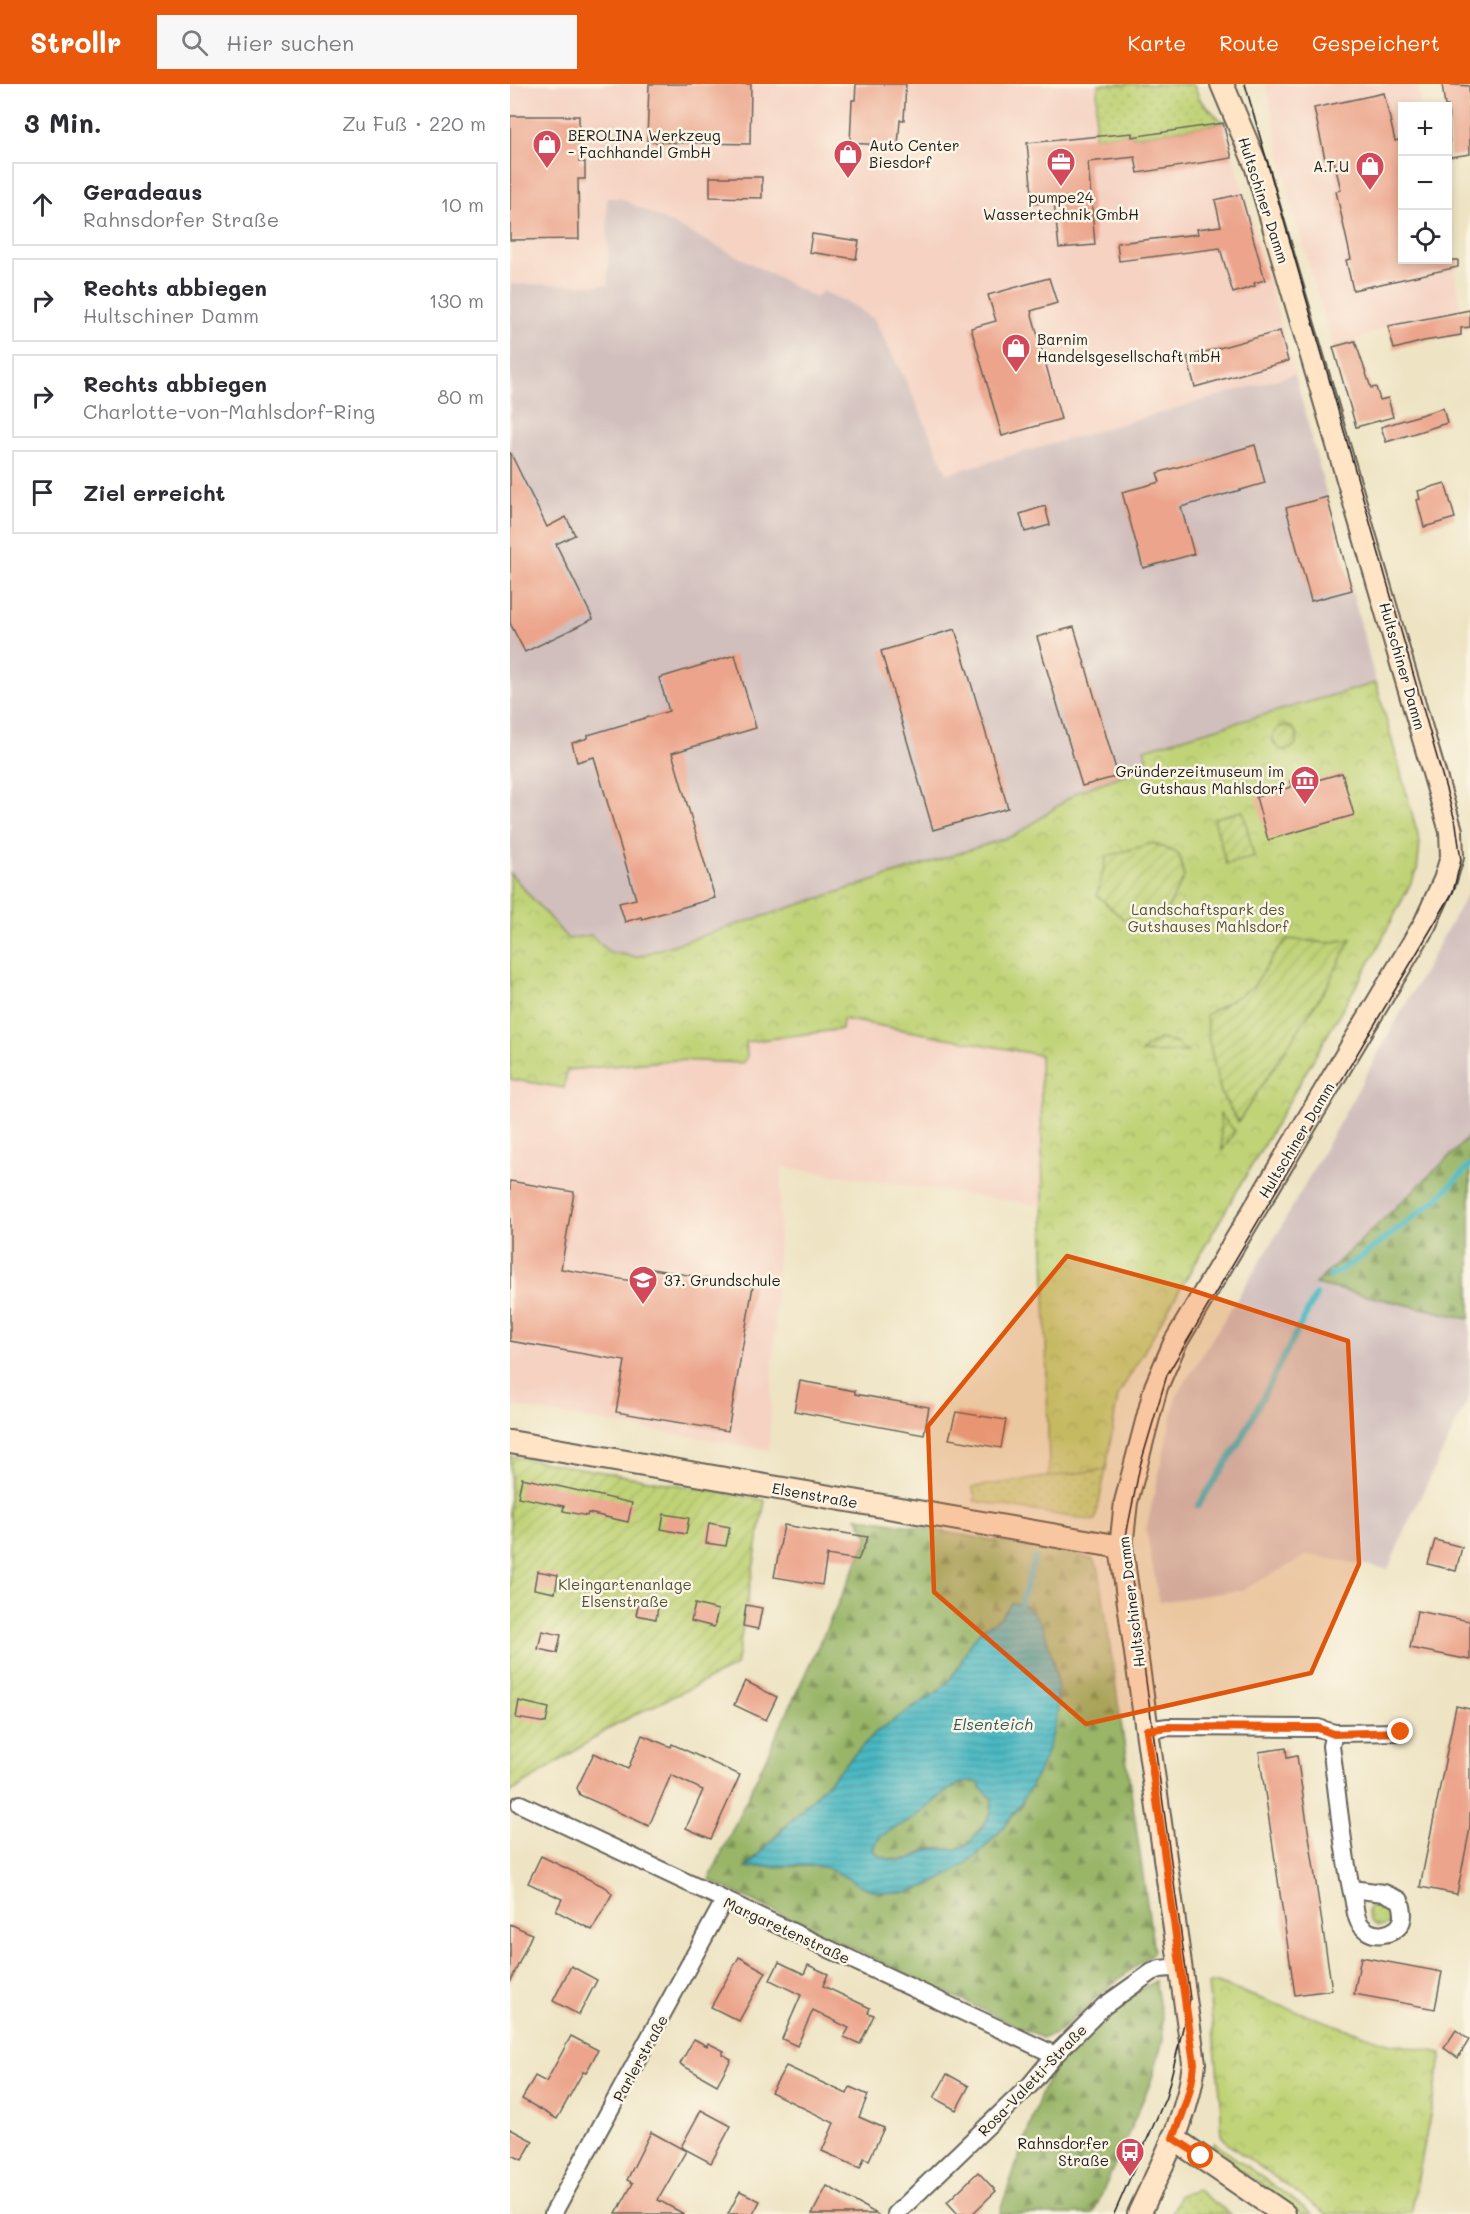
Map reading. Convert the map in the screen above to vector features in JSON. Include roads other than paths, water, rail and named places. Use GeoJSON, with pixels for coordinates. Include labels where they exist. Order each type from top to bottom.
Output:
{"type":"FeatureCollection","features":[{"type":"Feature","properties":{"kind":"main road","name":"Hultschiner Damm"},"geometry":{"type":"LineString","coordinates":[[1139,2214],[1184,2112],[1194,2063],[1121,1547],[1126,1502],[1153,1398],[1175,1343],[1425,924],[1445,880],[1452,857],[1451,831],[1256,165],[1222,84]]}},
{"type":"Feature","properties":{"kind":"main road","name":"Elsenstraße"},"geometry":{"type":"LineString","coordinates":[[510,1442],[1121,1547]]}},
{"type":"Feature","properties":{"kind":"main road"},"geometry":{"type":"LineString","coordinates":[[1173,2138],[1284,2214]]}},
{"type":"Feature","properties":{"kind":"street"},"geometry":{"type":"LineString","coordinates":[[1147,1730],[1168,1727],[1318,1728],[1334,1734],[1401,1732]]}},
{"type":"Feature","properties":{"kind":"street"},"geometry":{"type":"LineString","coordinates":[[1334,1734],[1331,1746],[1351,1890]]}},
{"type":"Feature","properties":{"kind":"street","name":"Margaretenstraße"},"geometry":{"type":"LineString","coordinates":[[519,1804],[1055,2055]]}},
{"type":"Feature","properties":{"kind":"street","name":"Parlerstraße"},"geometry":{"type":"LineString","coordinates":[[553,2214],[724,1901]]}},
{"type":"Feature","properties":{"kind":"street","name":"Rosa-Valetti-Straße"},"geometry":{"type":"LineString","coordinates":[[896,2214],[1030,2085],[1055,2055],[1104,2006],[1142,1978],[1160,1969],[1181,1967]]}},
{"type":"Feature","properties":{"kind":"water","name":"Elsenteich"},"geometry":{"type":"Polygon","coordinates":[[[1011,1603],[1024,1606],[1039,1620],[1045,1632],[1055,1668],[1058,1710],[1049,1746],[1039,1772],[1008,1822],[988,1844],[966,1863],[943,1878],[905,1892],[883,1892],[870,1889],[823,1867],[807,1865],[746,1868],[876,1732],[936,1693],[948,1682],[969,1645],[982,1629],[1000,1618],[1011,1603]],[[972,1781],[962,1783],[946,1792],[917,1816],[882,1836],[873,1850],[886,1859],[902,1861],[930,1850],[958,1849],[966,1846],[990,1815],[992,1798],[979,1783],[972,1781]]]}},
{"type":"Feature","properties":{"kind":"waterway"},"geometry":{"type":"LineString","coordinates":[[1330,1276],[1357,1260],[1437,1199],[1470,1165]]}},
{"type":"Feature","properties":{"kind":"waterway"},"geometry":{"type":"LineString","coordinates":[[1198,1506],[1238,1445],[1316,1295]]}},
{"type":"Feature","properties":{"kind":"waterway"},"geometry":{"type":"LineString","coordinates":[[1021,1603],[1035,1557]]}},
{"type":"Feature","properties":{"kind":"tram line"},"geometry":{"type":"LineString","coordinates":[[1114,2214],[1166,2097],[1190,1999],[1126,1536],[1140,1466],[1167,1375],[1453,892],[1461,860],[1456,824],[1245,84]]}},
{"type":"Feature","properties":{"kind":"place","name":"BEROLINA Werkzeug - Fachhandel GmbH"},"geometry":{"type":"Point","coordinates":[547,170]}},
{"type":"Feature","properties":{"kind":"place","name":"Auto Center Biesdorf"},"geometry":{"type":"Point","coordinates":[848,180]}},
{"type":"Feature","properties":{"kind":"place","name":"pumpe24 Wassertechnik GmbH"},"geometry":{"type":"Point","coordinates":[1061,188]}},
{"type":"Feature","properties":{"kind":"place","name":"A.T.U"},"geometry":{"type":"Point","coordinates":[1370,192]}},
{"type":"Feature","properties":{"kind":"place","name":"Barnim Handelsgesellschaft mbH"},"geometry":{"type":"Point","coordinates":[1016,374]}},
{"type":"Feature","properties":{"kind":"place","name":"Gründerzeitmuseum im Gutshaus Mahlsdorf"},"geometry":{"type":"Point","coordinates":[1305,806]}},
{"type":"Feature","properties":{"kind":"place","name":"37. Grundschule"},"geometry":{"type":"Point","coordinates":[643,1306]}},
{"type":"Feature","properties":{"kind":"place","name":"Rahnsdorfer Straße"},"geometry":{"type":"Point","coordinates":[1130,2178]}},
{"type":"Feature","properties":{"kind":"park label","name":"Landschaftspark des Gutshauses Mahlsdorf"},"geometry":{"type":"Point","coordinates":[1208,918]}},
{"type":"Feature","properties":{"kind":"park label","name":"Kleingartenanlage Elsenstraße"},"geometry":{"type":"Point","coordinates":[625,1592]}}]}
